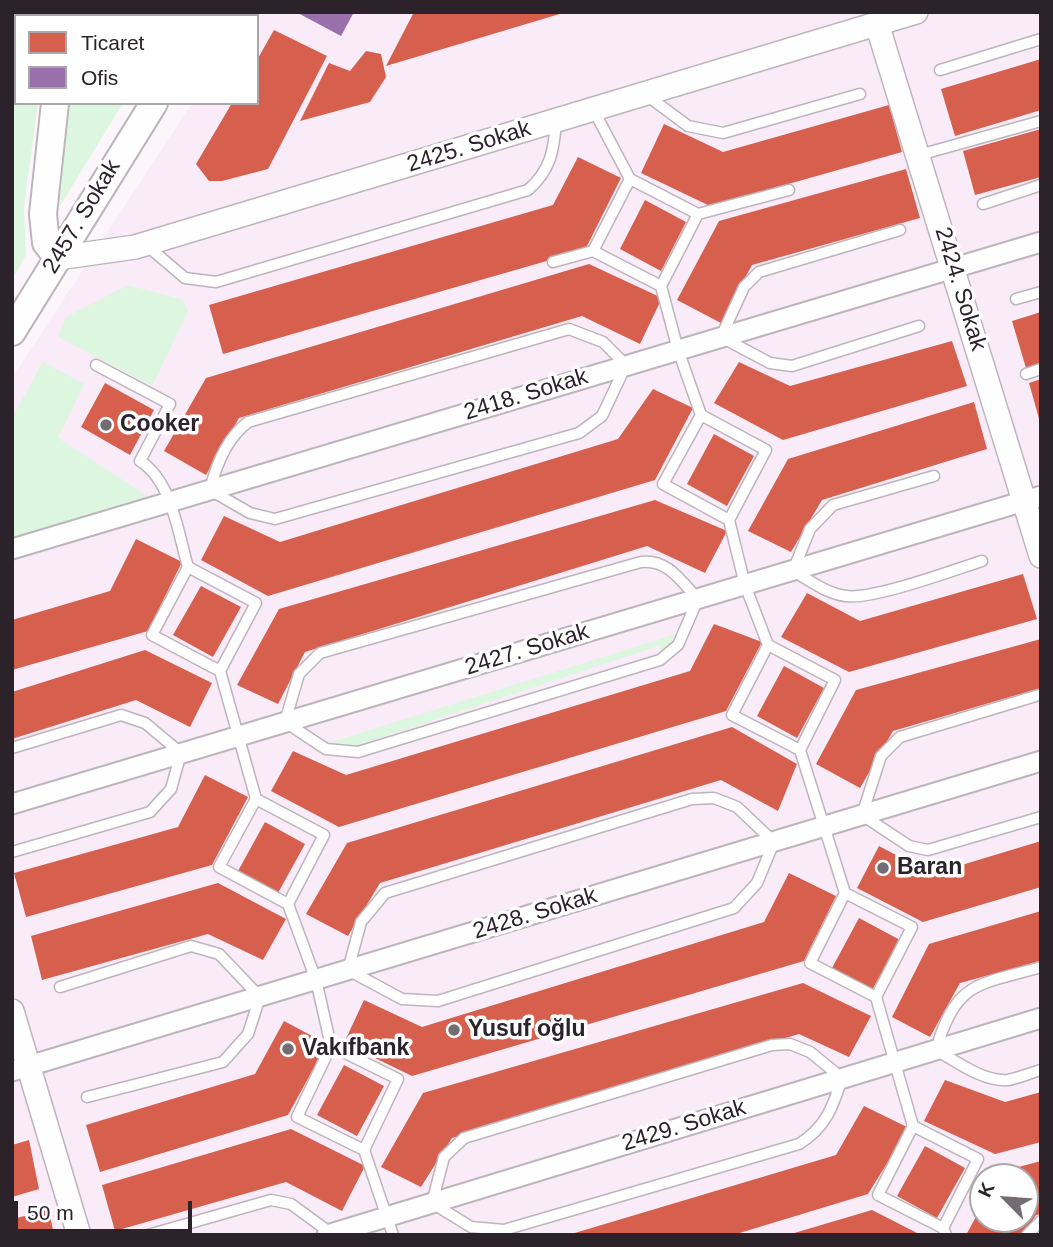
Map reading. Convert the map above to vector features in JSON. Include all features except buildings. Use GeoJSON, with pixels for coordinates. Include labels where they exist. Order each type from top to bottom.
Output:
{"type":"FeatureCollection","features":[{"type":"Feature","properties":{"kind":"main road"},"geometry":{"type":"LineString","coordinates":[[55,105],[43,214],[46,243],[58,258]]}},
{"type":"Feature","properties":{"kind":"main road","name":"2457. Sokak"},"geometry":{"type":"LineString","coordinates":[[12,332],[153,105]]}},
{"type":"Feature","properties":{"kind":"street","name":"2425. Sokak"},"geometry":{"type":"LineString","coordinates":[[58,258],[144,244],[916,12]]}},
{"type":"Feature","properties":{"kind":"street","name":"2424. Sokak"},"geometry":{"type":"LineString","coordinates":[[877,24],[953,267],[1033,498],[1041,556]]}},
{"type":"Feature","properties":{"kind":"street","name":"2418. Sokak"},"geometry":{"type":"LineString","coordinates":[[12,549],[1041,242]]}},
{"type":"Feature","properties":{"kind":"street","name":"2427. Sokak"},"geometry":{"type":"LineString","coordinates":[[12,804],[1033,498]]}},
{"type":"Feature","properties":{"kind":"street","name":"2428. Sokak"},"geometry":{"type":"LineString","coordinates":[[20,1069],[1041,761]]}},
{"type":"Feature","properties":{"kind":"street"},"geometry":{"type":"LineString","coordinates":[[12,1011],[20,1069],[79,1235]]}},
{"type":"Feature","properties":{"kind":"street","name":"2429. Sokak"},"geometry":{"type":"LineString","coordinates":[[330,1234],[391,1225],[432,1203],[1041,1018]]}},
{"type":"Feature","properties":{"kind":"lane"},"geometry":{"type":"LineString","coordinates":[[940,70],[1041,39]]}},
{"type":"Feature","properties":{"kind":"lane"},"geometry":{"type":"LineString","coordinates":[[644,94],[688,126],[723,133],[860,94]]}},
{"type":"Feature","properties":{"kind":"lane"},"geometry":{"type":"LineString","coordinates":[[593,109],[630,179],[698,214],[789,190]]}},
{"type":"Feature","properties":{"kind":"lane"},"geometry":{"type":"LineString","coordinates":[[144,244],[185,278],[216,282],[528,190],[543,175],[553,155],[556,121]]}},
{"type":"Feature","properties":{"kind":"lane"},"geometry":{"type":"LineString","coordinates":[[919,155],[1041,121]]}},
{"type":"Feature","properties":{"kind":"lane"},"geometry":{"type":"LineString","coordinates":[[593,251],[630,179]]}},
{"type":"Feature","properties":{"kind":"lane"},"geometry":{"type":"LineString","coordinates":[[983,204],[1041,185]]}},
{"type":"Feature","properties":{"kind":"lane"},"geometry":{"type":"LineString","coordinates":[[698,214],[661,286],[678,350],[701,415],[766,450],[729,520],[745,585],[768,645],[835,680],[800,750],[845,893],[810,963],[876,997]]}},
{"type":"Feature","properties":{"kind":"lane"},"geometry":{"type":"LineString","coordinates":[[900,230],[767,267],[744,287],[721,337],[770,363],[792,366],[919,326]]}},
{"type":"Feature","properties":{"kind":"lane"},"geometry":{"type":"LineString","coordinates":[[553,262],[593,251],[661,286]]}},
{"type":"Feature","properties":{"kind":"lane"},"geometry":{"type":"LineString","coordinates":[[1016,299],[1041,292]]}},
{"type":"Feature","properties":{"kind":"lane"},"geometry":{"type":"LineString","coordinates":[[569,329],[603,342],[626,365],[603,416],[579,433],[275,519],[250,513],[210,490],[215,468],[235,434],[256,419],[569,329]]}},
{"type":"Feature","properties":{"kind":"lane"},"geometry":{"type":"LineString","coordinates":[[96,365],[170,404],[140,461],[154,469],[169,502],[188,568],[152,635],[220,671],[256,799],[219,867],[288,904],[316,980],[331,1046],[297,1117],[364,1150],[391,1225]]}},
{"type":"Feature","properties":{"kind":"lane"},"geometry":{"type":"LineString","coordinates":[[1026,374],[1041,369]]}},
{"type":"Feature","properties":{"kind":"lane"},"geometry":{"type":"LineString","coordinates":[[701,415],[663,484],[729,520]]}},
{"type":"Feature","properties":{"kind":"lane"},"geometry":{"type":"LineString","coordinates":[[934,476],[833,505],[810,529],[793,571],[830,592],[849,597],[982,561]]}},
{"type":"Feature","properties":{"kind":"lane"},"geometry":{"type":"LineString","coordinates":[[641,562],[656,562],[670,569],[698,599],[678,645],[660,660],[358,752],[326,749],[285,722],[299,674],[320,653],[641,562]]}},
{"type":"Feature","properties":{"kind":"lane"},"geometry":{"type":"LineString","coordinates":[[188,568],[256,603],[220,671]]}},
{"type":"Feature","properties":{"kind":"lane"},"geometry":{"type":"LineString","coordinates":[[768,645],[732,715],[800,750]]}},
{"type":"Feature","properties":{"kind":"lane"},"geometry":{"type":"LineString","coordinates":[[1039,695],[900,737],[881,757],[862,815],[909,846],[928,850],[1041,817]]}},
{"type":"Feature","properties":{"kind":"lane"},"geometry":{"type":"LineString","coordinates":[[12,748],[121,715],[145,723],[181,753],[171,789],[150,812],[12,852]]}},
{"type":"Feature","properties":{"kind":"lane"},"geometry":{"type":"LineString","coordinates":[[714,798],[726,801],[774,842],[757,883],[734,908],[438,1001],[402,999],[348,970],[361,922],[385,893],[692,799],[714,798]]}},
{"type":"Feature","properties":{"kind":"lane"},"geometry":{"type":"LineString","coordinates":[[256,799],[324,835],[288,904]]}},
{"type":"Feature","properties":{"kind":"lane"},"geometry":{"type":"LineString","coordinates":[[845,893],[912,927],[876,997],[913,1126],[878,1195],[945,1231],[978,1159],[913,1126]]}},
{"type":"Feature","properties":{"kind":"lane"},"geometry":{"type":"LineString","coordinates":[[60,987],[191,946],[219,954],[260,997],[248,1034],[223,1062],[87,1097]]}},
{"type":"Feature","properties":{"kind":"lane"},"geometry":{"type":"LineString","coordinates":[[1041,967],[968,989],[958,1000],[942,1030],[936,1050],[969,1069],[997,1079],[1008,1080],[1041,1070]]}},
{"type":"Feature","properties":{"kind":"lane"},"geometry":{"type":"LineString","coordinates":[[790,1044],[810,1052],[842,1078],[828,1117],[811,1136],[799,1143],[504,1230],[471,1227],[432,1203],[444,1157],[464,1139],[745,1053],[772,1045],[790,1044]]}},
{"type":"Feature","properties":{"kind":"lane"},"geometry":{"type":"LineString","coordinates":[[331,1046],[398,1079],[364,1150]]}},
{"type":"Feature","properties":{"kind":"lane"},"geometry":{"type":"LineString","coordinates":[[148,1235],[271,1200],[291,1205],[330,1234]]}},
{"type":"Feature","properties":{"kind":"lane"},"geometry":{"type":"LineString","coordinates":[[1027,1235],[1041,1222]]}},
{"type":"Feature","properties":{"kind":"shaded area"},"geometry":{"type":"Polygon","coordinates":[[[251,12],[1041,12],[1041,1235],[12,1235],[12,378],[191,105],[259,105],[259,14],[250,14],[251,12]]]}},
{"type":"Feature","properties":{"kind":"green space"},"geometry":{"type":"Polygon","coordinates":[[[14,42],[14,105],[38,105],[24,207],[26,255],[12,280],[14,42]]]}},
{"type":"Feature","properties":{"kind":"green space"},"geometry":{"type":"Polygon","coordinates":[[[68,105],[122,105],[60,206],[68,105]]]}},
{"type":"Feature","properties":{"kind":"green space"},"geometry":{"type":"Polygon","coordinates":[[[128,285],[183,300],[188,311],[152,386],[58,337],[66,317],[128,285]]]}},
{"type":"Feature","properties":{"kind":"green space"},"geometry":{"type":"Polygon","coordinates":[[[43,362],[84,384],[58,438],[155,501],[12,537],[12,418],[43,362]]]}},
{"type":"Feature","properties":{"kind":"green space"},"geometry":{"type":"Polygon","coordinates":[[[676,634],[663,656],[659,646],[349,748],[332,742],[676,634]]]}},
{"type":"Feature","properties":{"kind":"place","name":"Cooker"},"geometry":{"type":"Point","coordinates":[106,425]}},
{"type":"Feature","properties":{"kind":"place","name":"Baran"},"geometry":{"type":"Point","coordinates":[883,868]}},
{"type":"Feature","properties":{"kind":"place","name":"Yusuf oğlu"},"geometry":{"type":"Point","coordinates":[454,1030]}},
{"type":"Feature","properties":{"kind":"place","name":"Vakıfbank"},"geometry":{"type":"Point","coordinates":[288,1049]}}]}
